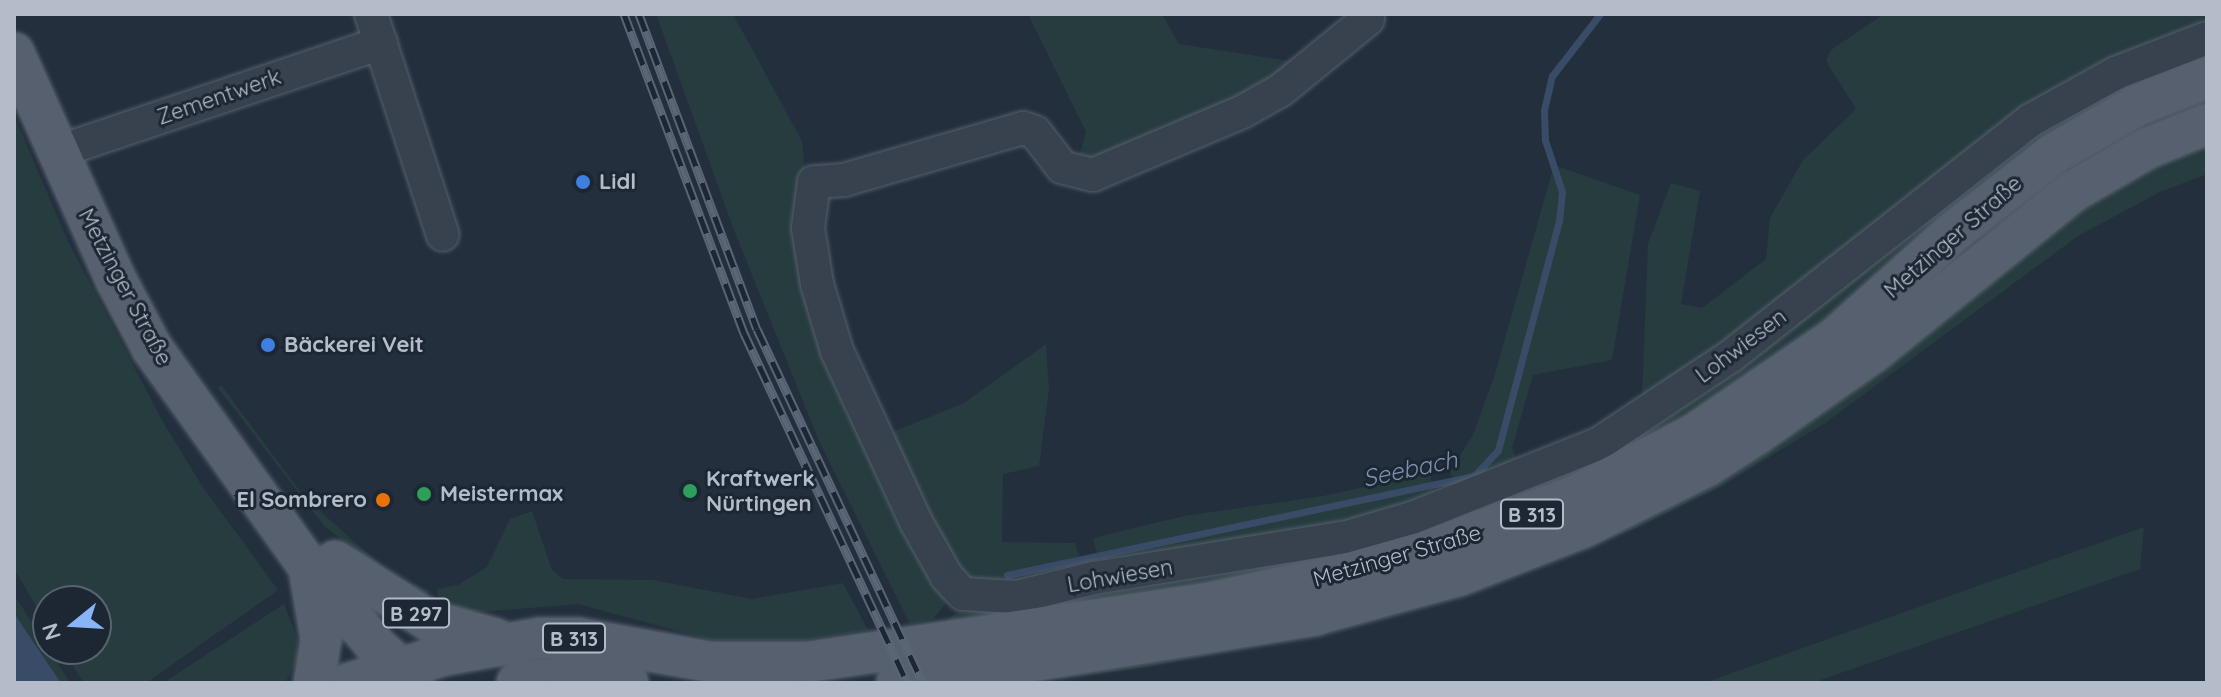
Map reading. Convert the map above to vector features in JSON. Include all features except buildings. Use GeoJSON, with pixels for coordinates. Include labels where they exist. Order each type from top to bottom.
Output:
{"type":"FeatureCollection","features":[{"type":"Feature","properties":{"kind":"main road","name":"Metzinger Straße"},"geometry":{"type":"LineString","coordinates":[[14,53],[57,152],[152,348],[266,502],[321,564],[376,646],[406,663]]}},
{"type":"Feature","properties":{"kind":"main road","name":"Metzinger Straße"},"geometry":{"type":"LineString","coordinates":[[508,642],[577,638],[710,662],[808,662],[1212,602],[1431,550],[1577,495],[1696,433],[1834,339],[1964,223],[2053,154],[2136,106],[2207,78]]}},
{"type":"Feature","properties":{"kind":"main road","name":"Metzinger Straße"},"geometry":{"type":"LineString","coordinates":[[897,683],[1315,615],[1458,576],[1569,534],[1694,473],[1757,434],[1875,351],[2072,192],[2148,148],[2207,124]]}},
{"type":"Feature","properties":{"kind":"main road","name":"B 297"},"geometry":{"type":"LineString","coordinates":[[314,683],[321,639],[321,564],[428,620],[508,642]]}},
{"type":"Feature","properties":{"kind":"main road","name":"B 313"},"geometry":{"type":"LineString","coordinates":[[350,683],[406,663],[508,642]]}},
{"type":"Feature","properties":{"kind":"main road","name":"B 313"},"geometry":{"type":"LineString","coordinates":[[517,683],[564,678],[628,683]]}},
{"type":"Feature","properties":{"kind":"street","name":"Lohwiesen"},"geometry":{"type":"LineString","coordinates":[[1368,19],[1255,105],[1208,130],[1093,175],[1062,167],[1035,132],[1023,128],[844,180],[814,182],[808,228],[817,284],[837,351],[909,509],[947,577],[963,594],[1017,597],[1094,578],[1336,539],[1412,518],[1600,443],[1731,356],[2055,104],[2116,73],[2207,38]]}},
{"type":"Feature","properties":{"kind":"street","name":"Zementwerk"},"geometry":{"type":"LineString","coordinates":[[57,152],[376,28],[443,235]]}},
{"type":"Feature","properties":{"kind":"green space"},"geometry":{"type":"Polygon","coordinates":[[[656,14],[733,14],[802,141],[828,370],[851,422],[867,435],[952,596],[933,619],[910,624],[819,441],[735,233],[656,14]]]}},
{"type":"Feature","properties":{"kind":"green space"},"geometry":{"type":"Polygon","coordinates":[[[1028,14],[1162,14],[1179,44],[1315,65],[1074,174],[1086,132],[1028,14]]]}},
{"type":"Feature","properties":{"kind":"green space"},"geometry":{"type":"Polygon","coordinates":[[[1884,14],[2207,14],[2207,31],[2133,56],[1735,346],[1642,397],[1648,244],[1671,183],[1700,191],[1681,304],[1702,308],[1766,259],[1770,218],[1803,160],[1856,109],[1826,61],[1831,50],[1884,14]]]}},
{"type":"Feature","properties":{"kind":"green space"},"geometry":{"type":"Polygon","coordinates":[[[2207,42],[2207,64],[1700,414],[1486,517],[1254,580],[942,624],[966,605],[1279,554],[1558,468],[2033,126],[2207,42]]]}},
{"type":"Feature","properties":{"kind":"green space"},"geometry":{"type":"Polygon","coordinates":[[[14,115],[68,241],[163,422],[202,486],[278,590],[146,683],[84,683],[72,665],[112,665],[112,585],[32,585],[32,599],[14,569],[14,115]]]}},
{"type":"Feature","properties":{"kind":"green space"},"geometry":{"type":"Polygon","coordinates":[[[2207,137],[2207,174],[2160,192],[2078,236],[1825,423],[1720,487],[1634,529],[1471,592],[1317,635],[1141,668],[1025,683],[975,683],[1351,619],[2091,194],[2207,137]]]}},
{"type":"Feature","properties":{"kind":"green space"},"geometry":{"type":"Polygon","coordinates":[[[1554,165],[1640,195],[1612,360],[1533,375],[1512,448],[1521,467],[1458,492],[1450,471],[1473,435],[1495,374],[1554,165]]]}},
{"type":"Feature","properties":{"kind":"green space"},"geometry":{"type":"Polygon","coordinates":[[[1046,344],[1049,389],[1039,466],[1003,474],[1002,542],[1075,543],[1084,569],[1010,591],[964,585],[883,436],[964,403],[1046,344]]]}},
{"type":"Feature","properties":{"kind":"green space"},"geometry":{"type":"Polygon","coordinates":[[[221,385],[305,498],[391,574],[430,591],[424,599],[325,527],[218,388],[221,385]]]}},
{"type":"Feature","properties":{"kind":"green space"},"geometry":{"type":"Polygon","coordinates":[[[1430,473],[1435,499],[1320,529],[1105,566],[1098,558],[1093,538],[1184,516],[1323,496],[1430,473]]]}},
{"type":"Feature","properties":{"kind":"green space"},"geometry":{"type":"Polygon","coordinates":[[[532,511],[552,570],[563,579],[653,580],[752,599],[843,583],[868,630],[803,640],[711,640],[578,604],[468,613],[439,602],[437,589],[458,585],[487,567],[510,519],[532,511]]]}},
{"type":"Feature","properties":{"kind":"green space"},"geometry":{"type":"Polygon","coordinates":[[[2144,527],[2140,569],[1812,683],[1704,683],[2144,527]]]}},
{"type":"Feature","properties":{"kind":"green space"},"geometry":{"type":"Polygon","coordinates":[[[14,595],[32,623],[32,640],[14,613],[14,595]]]}},
{"type":"Feature","properties":{"kind":"green space"},"geometry":{"type":"Polygon","coordinates":[[[284,604],[297,638],[297,662],[285,683],[163,683],[284,604]]]}},
{"type":"Feature","properties":{"kind":"green space"},"geometry":{"type":"Polygon","coordinates":[[[49,665],[59,665],[70,683],[61,683],[49,665]]]}},
{"type":"Feature","properties":{"kind":"water"},"geometry":{"type":"Polygon","coordinates":[[[14,613],[32,640],[32,665],[49,665],[61,683],[14,683],[14,613]]]}},
{"type":"Feature","properties":{"kind":"waterway","name":"Seebach"},"geometry":{"type":"LineString","coordinates":[[1007,575],[1474,476],[1498,450],[1559,221],[1562,192],[1545,140],[1544,110],[1552,76],[1600,14]]}},
{"type":"Feature","properties":{"kind":"railway"},"geometry":{"type":"LineString","coordinates":[[624,14],[744,333],[907,683]]}},
{"type":"Feature","properties":{"kind":"railway"},"geometry":{"type":"LineString","coordinates":[[639,14],[757,329],[923,683]]}},
{"type":"Feature","properties":{"kind":"place","name":"Lidl"},"geometry":{"type":"Point","coordinates":[583,182]}},
{"type":"Feature","properties":{"kind":"place","name":"Bäckerei Veit"},"geometry":{"type":"Point","coordinates":[268,345]}},
{"type":"Feature","properties":{"kind":"place","name":"Kraftwerk Nürtingen"},"geometry":{"type":"Point","coordinates":[690,491]}},
{"type":"Feature","properties":{"kind":"place","name":"Meistermax"},"geometry":{"type":"Point","coordinates":[424,494]}},
{"type":"Feature","properties":{"kind":"place","name":"El Sombrero"},"geometry":{"type":"Point","coordinates":[383,500]}}]}
